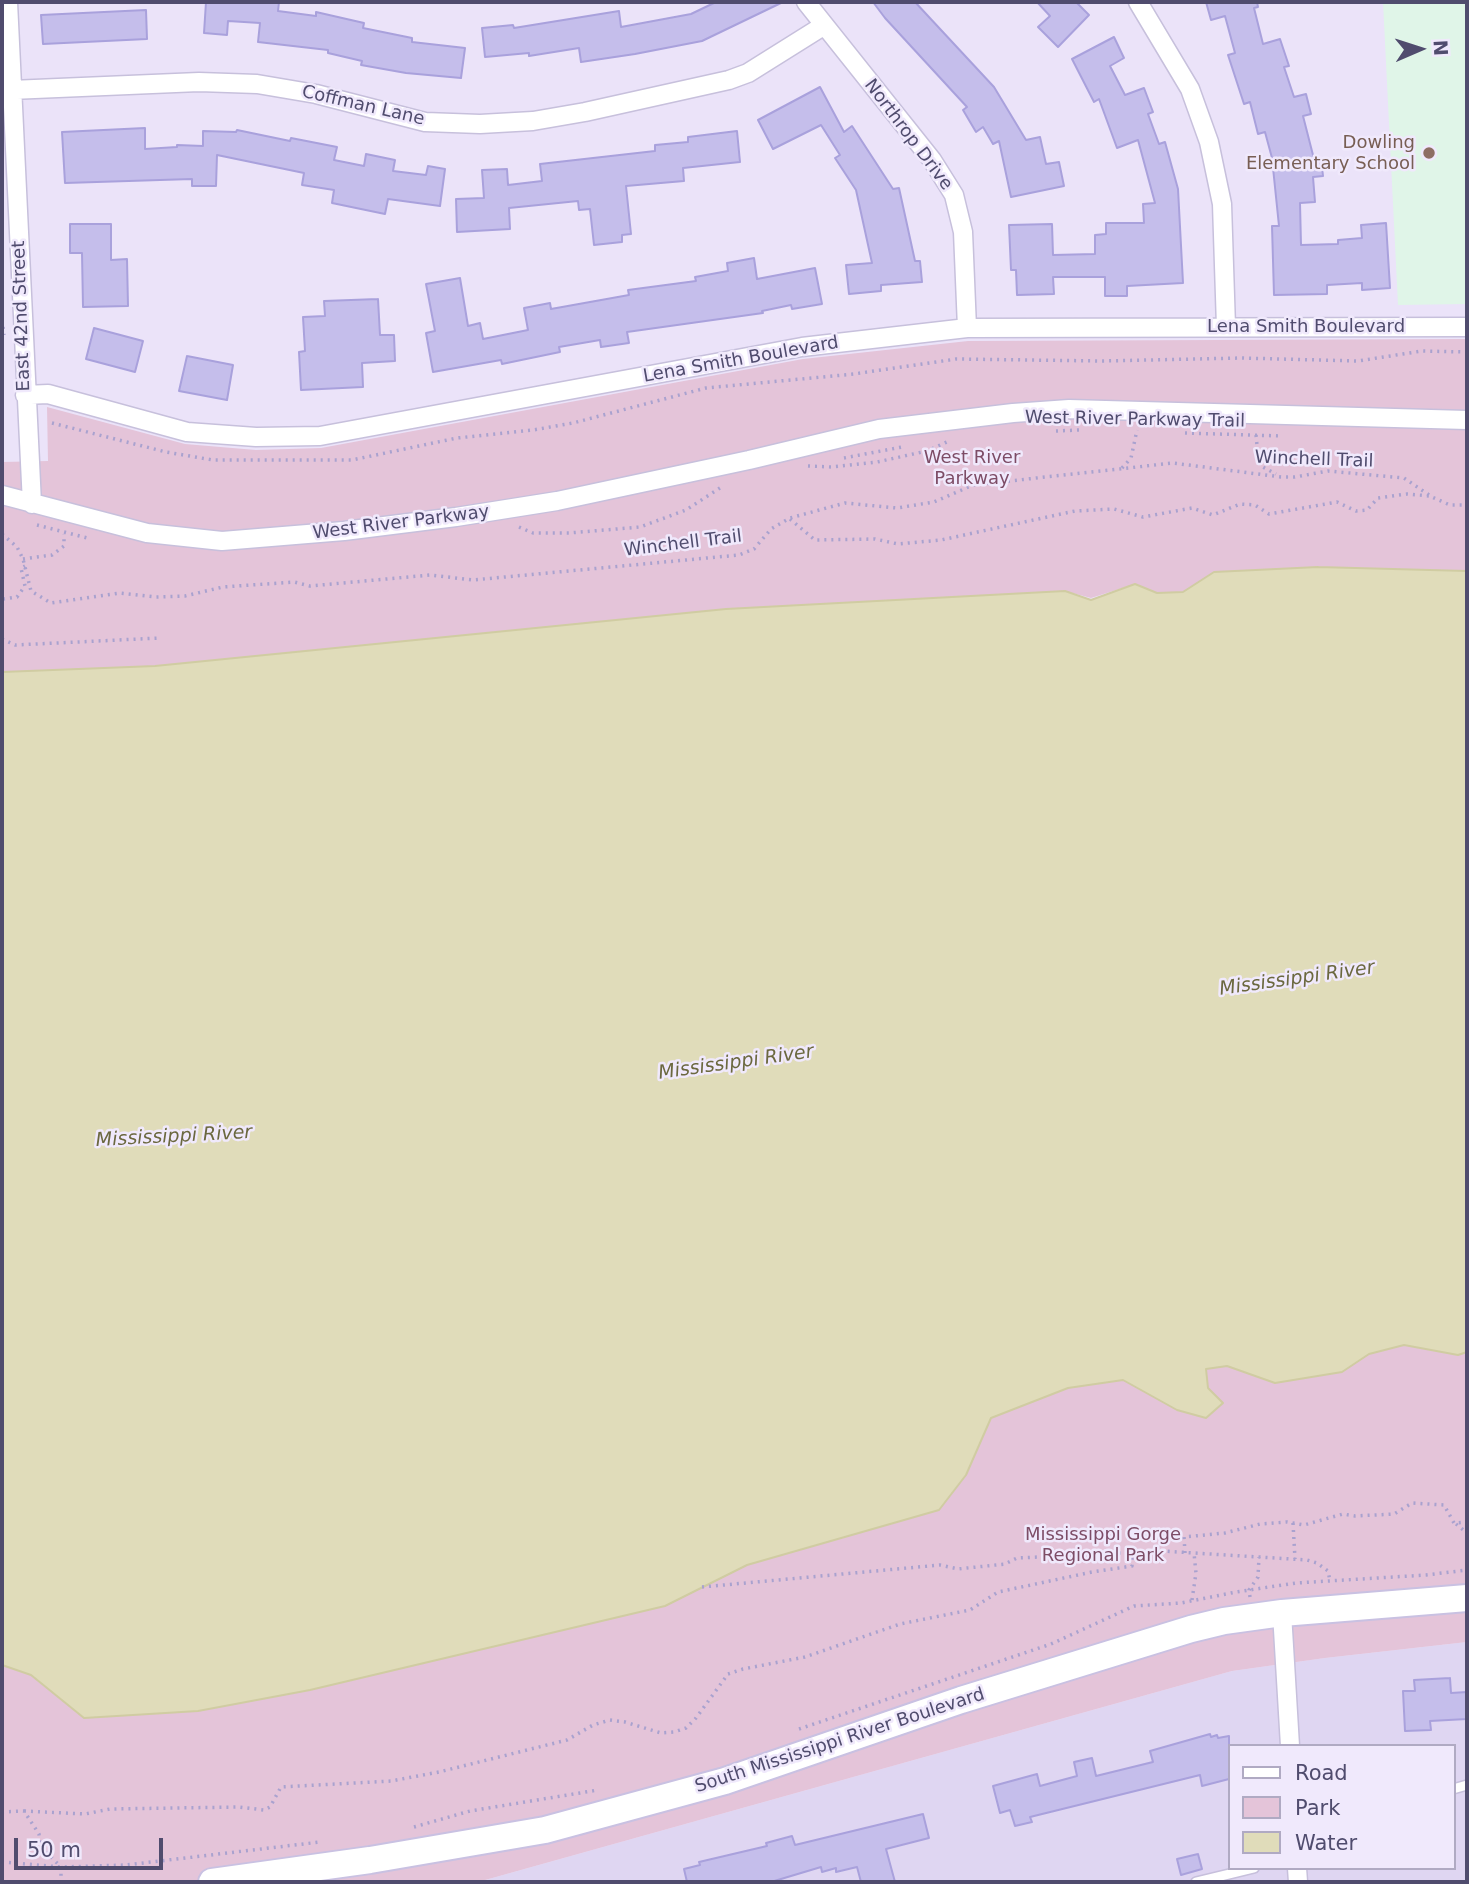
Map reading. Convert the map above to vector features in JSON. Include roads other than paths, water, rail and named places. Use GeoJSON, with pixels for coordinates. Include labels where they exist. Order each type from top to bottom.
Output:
{"type":"FeatureCollection","features":[{"type":"Feature","properties":{"kind":"street","name":"East 42nd Street"},"geometry":{"type":"LineString","coordinates":[[8,2],[32,504]]}},
{"type":"Feature","properties":{"kind":"street","name":"Northrop Drive"},"geometry":{"type":"LineString","coordinates":[[806,2],[932,160],[954,195],[963,232],[967,328]]}},
{"type":"Feature","properties":{"kind":"street"},"geometry":{"type":"LineString","coordinates":[[1138,2],[1190,89],[1209,142],[1222,204],[1226,327]]}},
{"type":"Feature","properties":{"kind":"street","name":"Coffman Lane"},"geometry":{"type":"LineString","coordinates":[[11,90],[199,82],[257,84],[316,94],[425,122],[480,124],[533,121],[729,80],[748,73],[823,26]]}},
{"type":"Feature","properties":{"kind":"street","name":"Lena Smith Boulevard"},"geometry":{"type":"LineString","coordinates":[[25,396],[48,394],[187,432],[256,437],[320,436],[802,346],[967,328],[1467,327]]}},
{"type":"Feature","properties":{"kind":"street","name":"West River Parkway"},"geometry":{"type":"LineString","coordinates":[[2,495],[147,533],[235,540],[382,526],[557,501],[879,429],[1013,412],[1069,409],[1467,420]]}},
{"type":"Feature","properties":{"kind":"street","name":"South Mississippi River Boulevard"},"geometry":{"type":"LineString","coordinates":[[212,1882],[370,1860],[545,1830],[725,1781],[961,1700],[1191,1629],[1282,1613],[1467,1598]]}},
{"type":"Feature","properties":{"kind":"street"},"geometry":{"type":"LineString","coordinates":[[1282,1613],[1290,1744]]}},
{"type":"Feature","properties":{"kind":"lane"},"geometry":{"type":"LineString","coordinates":[[1196,1882],[1246,1870]]}},
{"type":"Feature","properties":{"kind":"water","name":"Mississippi River"},"geometry":{"type":"Polygon","coordinates":[[[1318,567],[1467,571],[1467,1352],[1458,1355],[1404,1345],[1369,1354],[1342,1372],[1275,1383],[1227,1366],[1206,1369],[1208,1388],[1223,1403],[1206,1418],[1177,1410],[1123,1380],[1068,1388],[991,1418],[966,1475],[939,1510],[747,1565],[665,1606],[310,1690],[198,1711],[84,1718],[31,1675],[2,1665],[2,672],[155,666],[726,609],[1065,591],[1091,600],[1135,584],[1157,593],[1183,592],[1214,572],[1318,567]]]}},
{"type":"Feature","properties":{"kind":"place","name":"Dowling Elementary School"},"geometry":{"type":"Point","coordinates":[1429,153]}},
{"type":"Feature","properties":{"kind":"park label","name":"Mississippi Gorge Regional Park"},"geometry":{"type":"Point","coordinates":[1103,1545]}}]}
